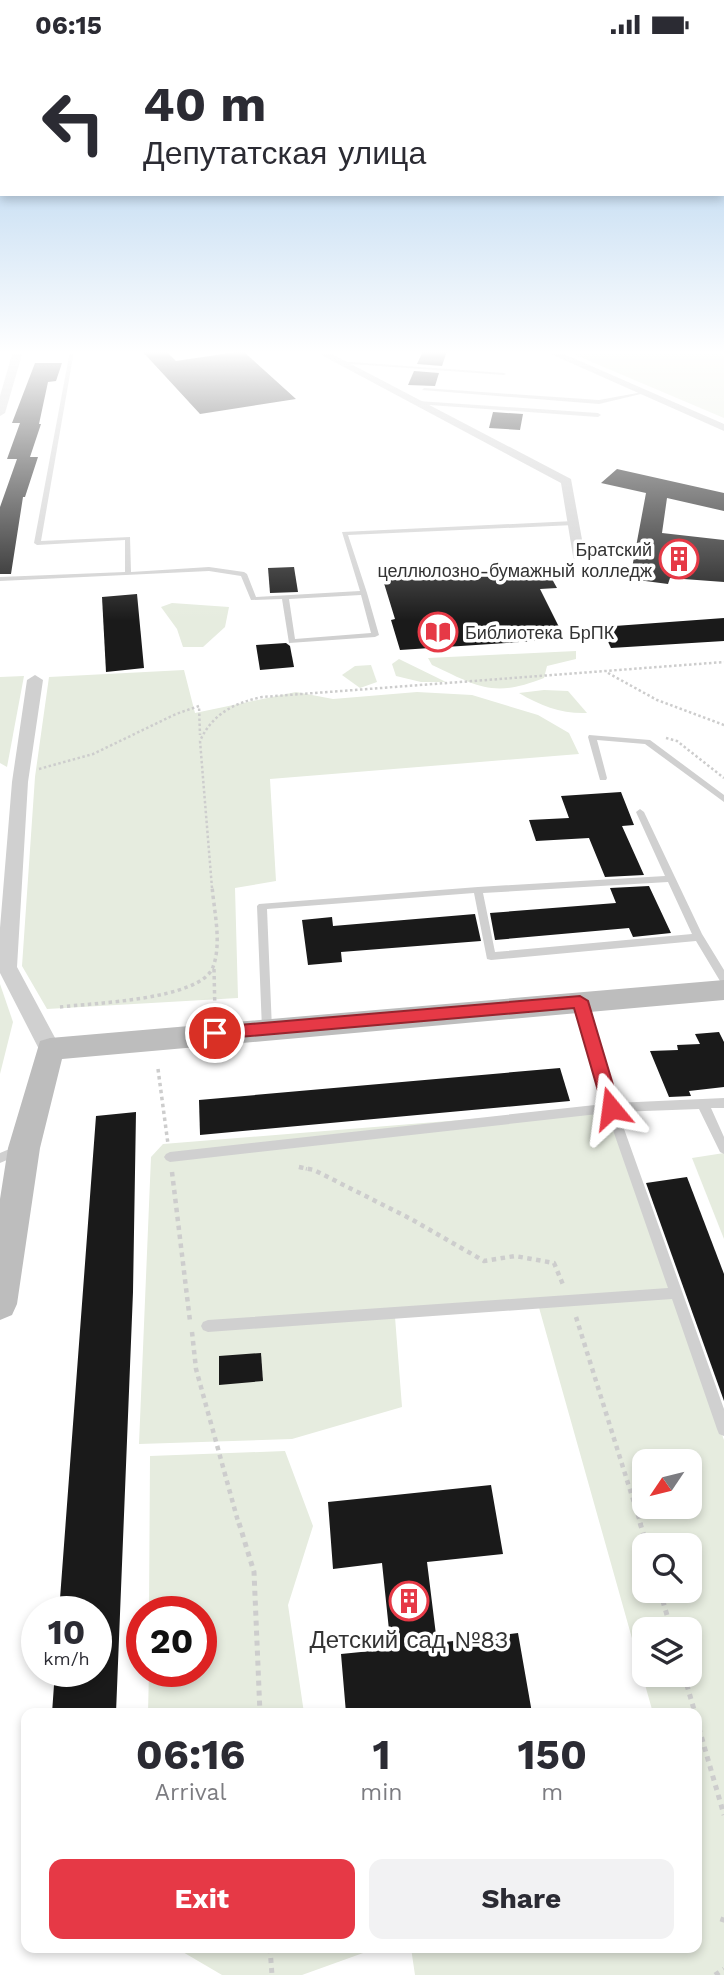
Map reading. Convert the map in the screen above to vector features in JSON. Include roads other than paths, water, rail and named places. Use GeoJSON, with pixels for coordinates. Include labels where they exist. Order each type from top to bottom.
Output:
{"type":"FeatureCollection","features":[{"type":"Feature","properties":{"kind":"street"},"geometry":{"type":"LineString","coordinates":[[490,441],[567,481],[579,556]]}},
{"type":"Feature","properties":{"kind":"street"},"geometry":{"type":"LineString","coordinates":[[0,1304],[12,1153],[50,1049],[7,967],[20,778],[35,680]]}},
{"type":"Feature","properties":{"kind":"street"},"geometry":{"type":"LineString","coordinates":[[0,772],[20,778]]}},
{"type":"Feature","properties":{"kind":"street"},"geometry":{"type":"LineString","coordinates":[[50,1049],[724,990]]}},
{"type":"Feature","properties":{"kind":"lane"},"geometry":{"type":"LineString","coordinates":[[56,441],[37,543],[128,538],[128,574]]}},
{"type":"Feature","properties":{"kind":"lane"},"geometry":{"type":"LineString","coordinates":[[285,597],[292,641],[375,635],[344,533],[573,523]]}},
{"type":"Feature","properties":{"kind":"lane"},"geometry":{"type":"LineString","coordinates":[[0,579],[209,569],[244,574],[253,599],[364,593]]}},
{"type":"Feature","properties":{"kind":"lane"},"geometry":{"type":"LineString","coordinates":[[603,778],[592,737],[647,742],[724,799]]}},
{"type":"Feature","properties":{"kind":"lane"},"geometry":{"type":"LineString","coordinates":[[640,812],[698,937],[724,978]]}},
{"type":"Feature","properties":{"kind":"lane"},"geometry":{"type":"LineString","coordinates":[[267,1029],[262,907],[478,890],[669,879]]}},
{"type":"Feature","properties":{"kind":"lane"},"geometry":{"type":"LineString","coordinates":[[478,890],[491,956],[698,937]]}},
{"type":"Feature","properties":{"kind":"lane"},"geometry":{"type":"LineString","coordinates":[[580,1001],[611,1108],[724,1429]]}},
{"type":"Feature","properties":{"kind":"lane"},"geometry":{"type":"LineString","coordinates":[[170,1157],[611,1108],[724,1103]]}},
{"type":"Feature","properties":{"kind":"lane"},"geometry":{"type":"LineString","coordinates":[[703,1104],[724,1149]]}},
{"type":"Feature","properties":{"kind":"lane"},"geometry":{"type":"LineString","coordinates":[[208,1326],[676,1293]]}},
{"type":"Feature","properties":{"kind":"place","name":"Братский целлюлозно-бумажный колледж"},"geometry":{"type":"Point","coordinates":[679,559]}},
{"type":"Feature","properties":{"kind":"place","name":"Библиотека БрПК"},"geometry":{"type":"Point","coordinates":[438,632]}},
{"type":"Feature","properties":{"kind":"place","name":"Детский сад №83"},"geometry":{"type":"Point","coordinates":[409,1601]}}]}
